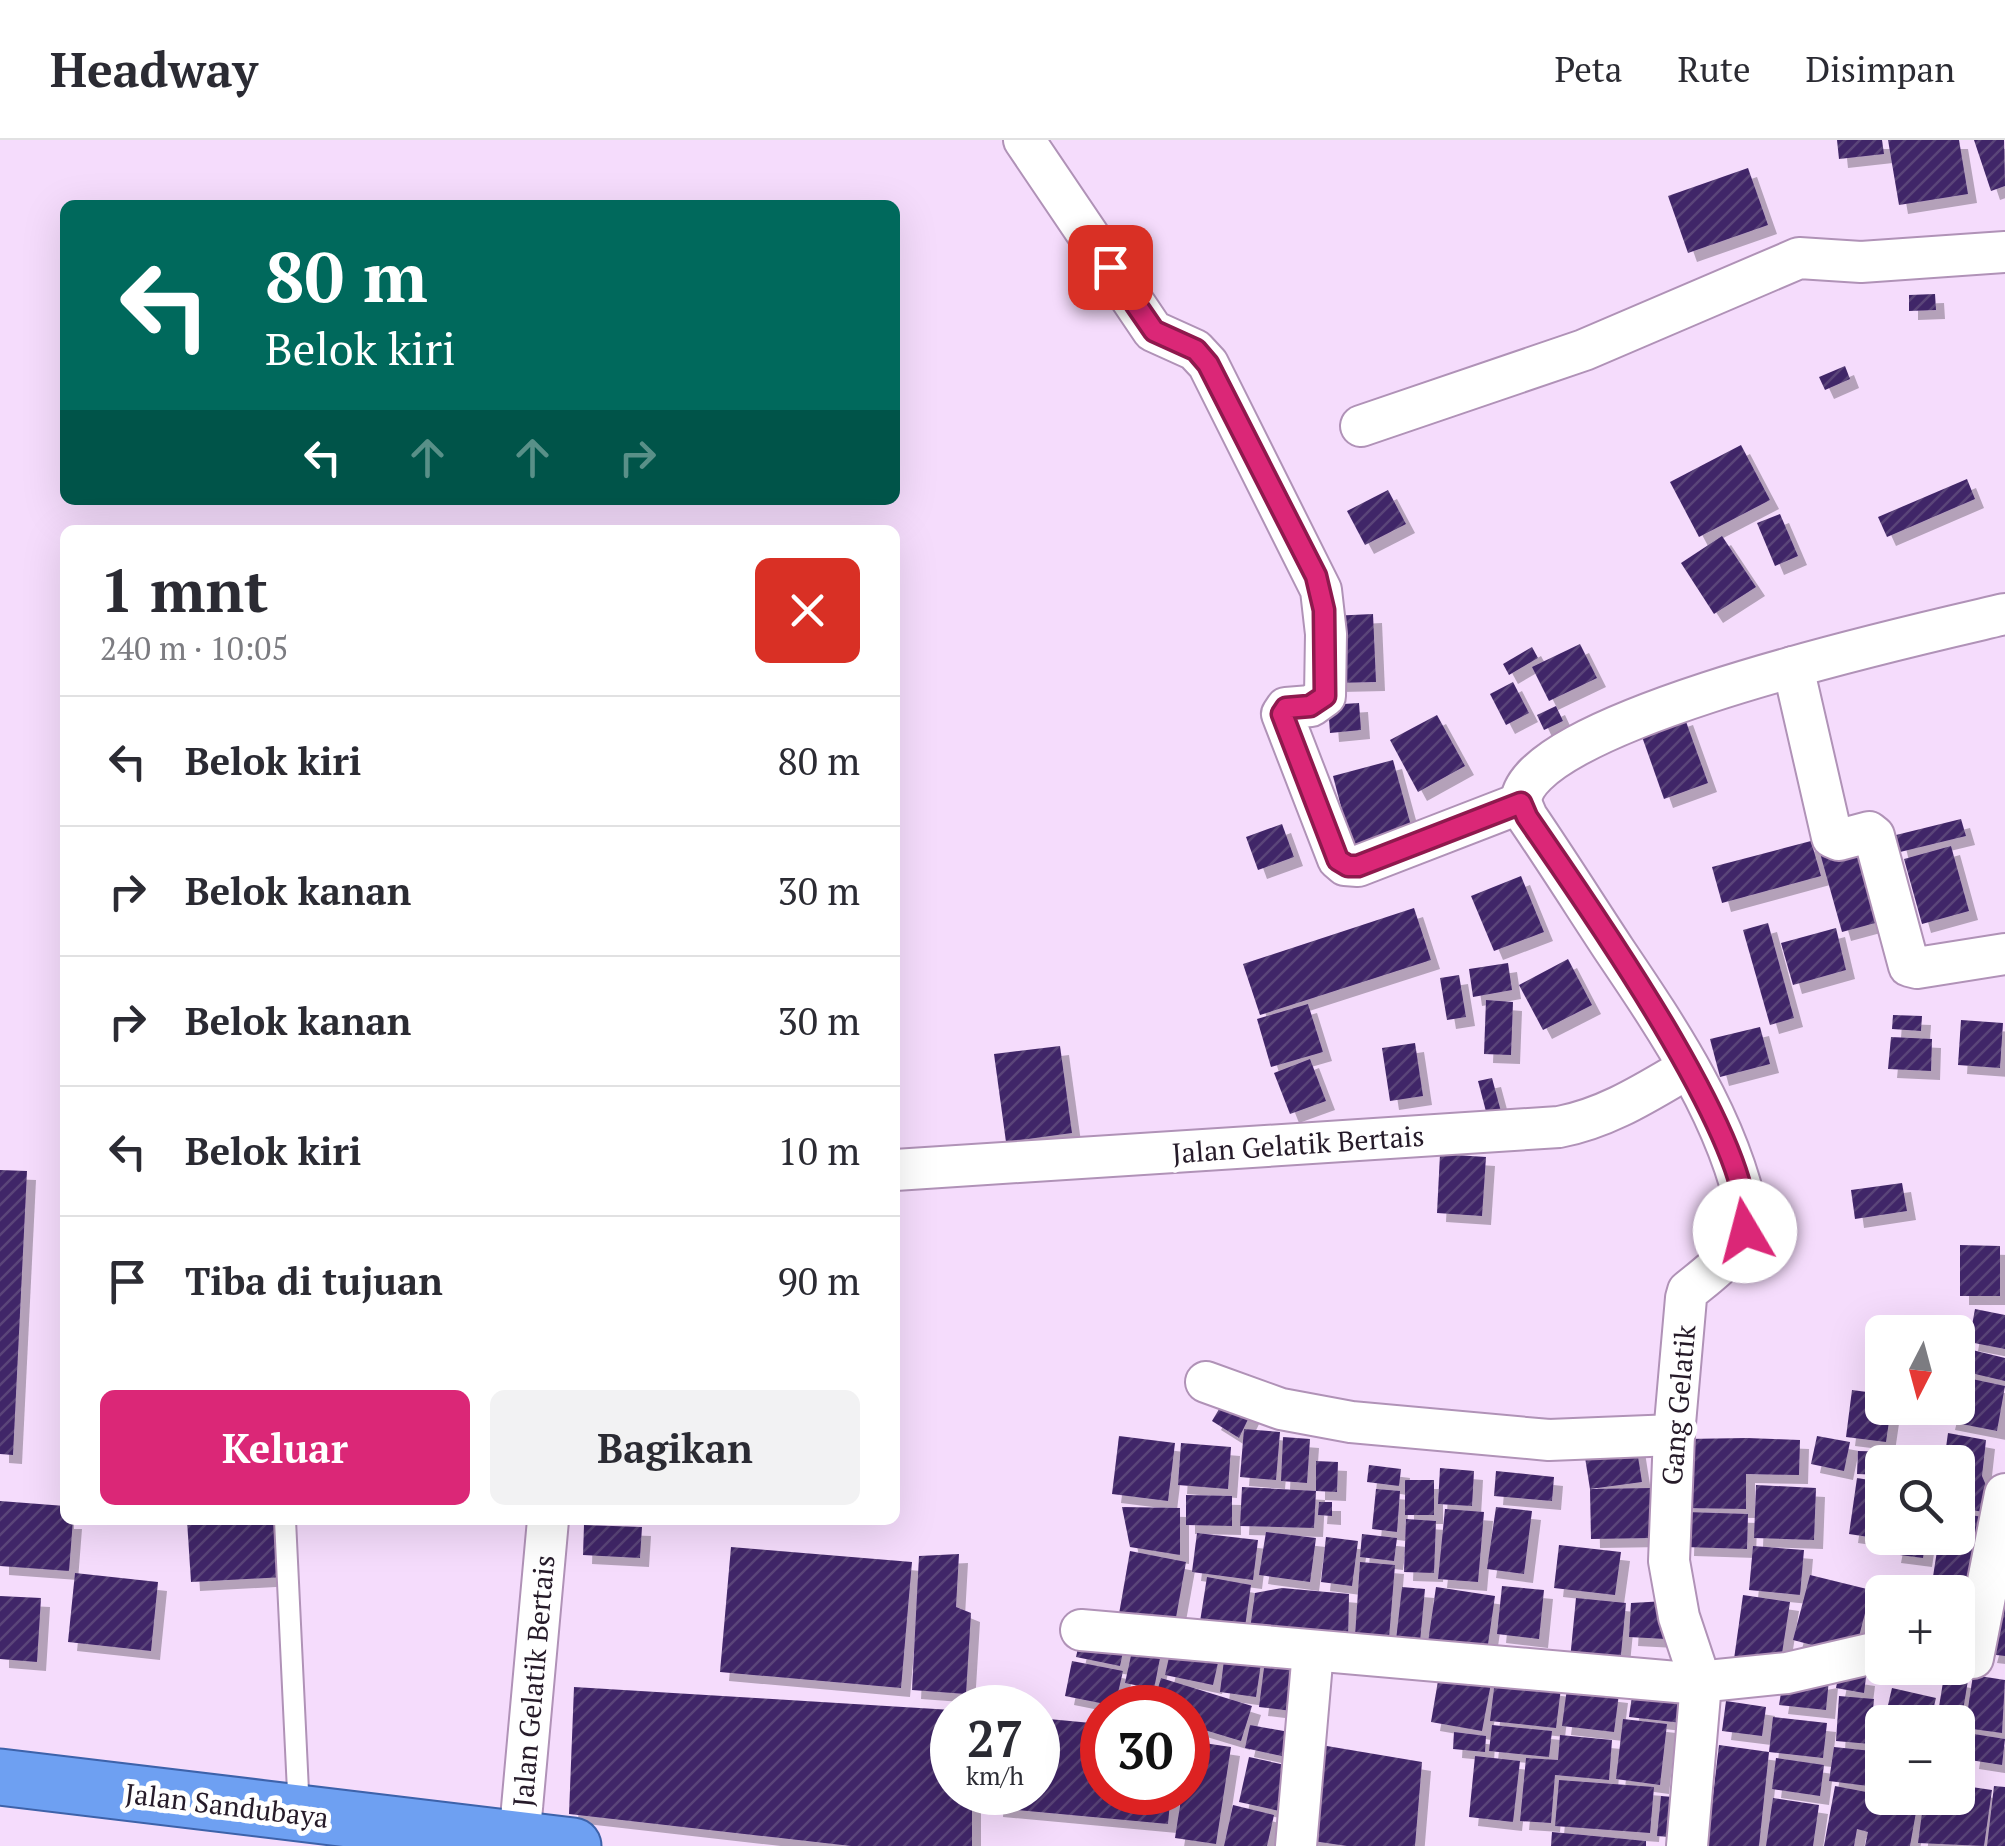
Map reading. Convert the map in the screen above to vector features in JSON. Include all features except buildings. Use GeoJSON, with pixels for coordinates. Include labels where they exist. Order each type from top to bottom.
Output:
{"type":"FeatureCollection","features":[{"type":"Feature","properties":{"kind":"highway","name":"Jalan Sandubaya"},"geometry":{"type":"LineString","coordinates":[[0,1777],[573,1846]]}},
{"type":"Feature","properties":{"kind":"street"},"geometry":{"type":"LineString","coordinates":[[1024,140],[1154,331],[1196,350],[1208,364],[1316,576],[1324,610],[1325,696],[1317,704],[1286,708],[1282,714],[1338,860],[1348,866],[1358,866],[1521,803],[1520,792],[1532,775],[1639,714],[1794,668],[2005,614]]}},
{"type":"Feature","properties":{"kind":"street"},"geometry":{"type":"LineString","coordinates":[[1361,426],[1584,350],[1799,258],[1861,262],[2005,252]]}},
{"type":"Feature","properties":{"kind":"street"},"geometry":{"type":"LineString","coordinates":[[1794,668],[1832,837],[1839,840],[1868,832],[1874,836],[1909,966],[2005,954]]}},
{"type":"Feature","properties":{"kind":"street","name":"Gang Gelatik"},"geometry":{"type":"LineString","coordinates":[[1521,803],[1688,1068],[1712,1114],[1748,1216],[1745,1231],[1732,1254],[1688,1291],[1674,1435],[1669,1561],[1672,1589],[1701,1682],[1688,1846]]}},
{"type":"Feature","properties":{"kind":"street","name":"Jalan Gelatik Bertais"},"geometry":{"type":"LineString","coordinates":[[900,1170],[1559,1127],[1586,1122],[1614,1110],[1688,1068]]}},
{"type":"Feature","properties":{"kind":"street"},"geometry":{"type":"LineString","coordinates":[[1206,1382],[1281,1409],[1351,1422],[1550,1440],[1674,1435]]}},
{"type":"Feature","properties":{"kind":"street"},"geometry":{"type":"LineString","coordinates":[[1979,1659],[2005,1494]]}},
{"type":"Feature","properties":{"kind":"street","name":"Jalan Gelatik Bertais"},"geometry":{"type":"LineString","coordinates":[[519,1841],[548,1525]]}},
{"type":"Feature","properties":{"kind":"street"},"geometry":{"type":"LineString","coordinates":[[1082,1630],[1701,1682],[1787,1673],[1865,1655]]}},
{"type":"Feature","properties":{"kind":"street"},"geometry":{"type":"LineString","coordinates":[[1296,1846],[1314,1652]]}},
{"type":"Feature","properties":{"kind":"lane"},"geometry":{"type":"LineString","coordinates":[[285,1525],[299,1814]]}},
{"type":"Feature","properties":{"kind":"route"},"geometry":{"type":"LineString","coordinates":[[1110,267],[1154,331],[1196,350],[1208,364],[1316,576],[1324,610],[1325,696],[1317,704],[1286,708],[1282,714],[1338,860],[1358,866],[1521,803],[1688,1068],[1712,1114],[1744,1199],[1748,1216],[1745,1231]]}}]}
